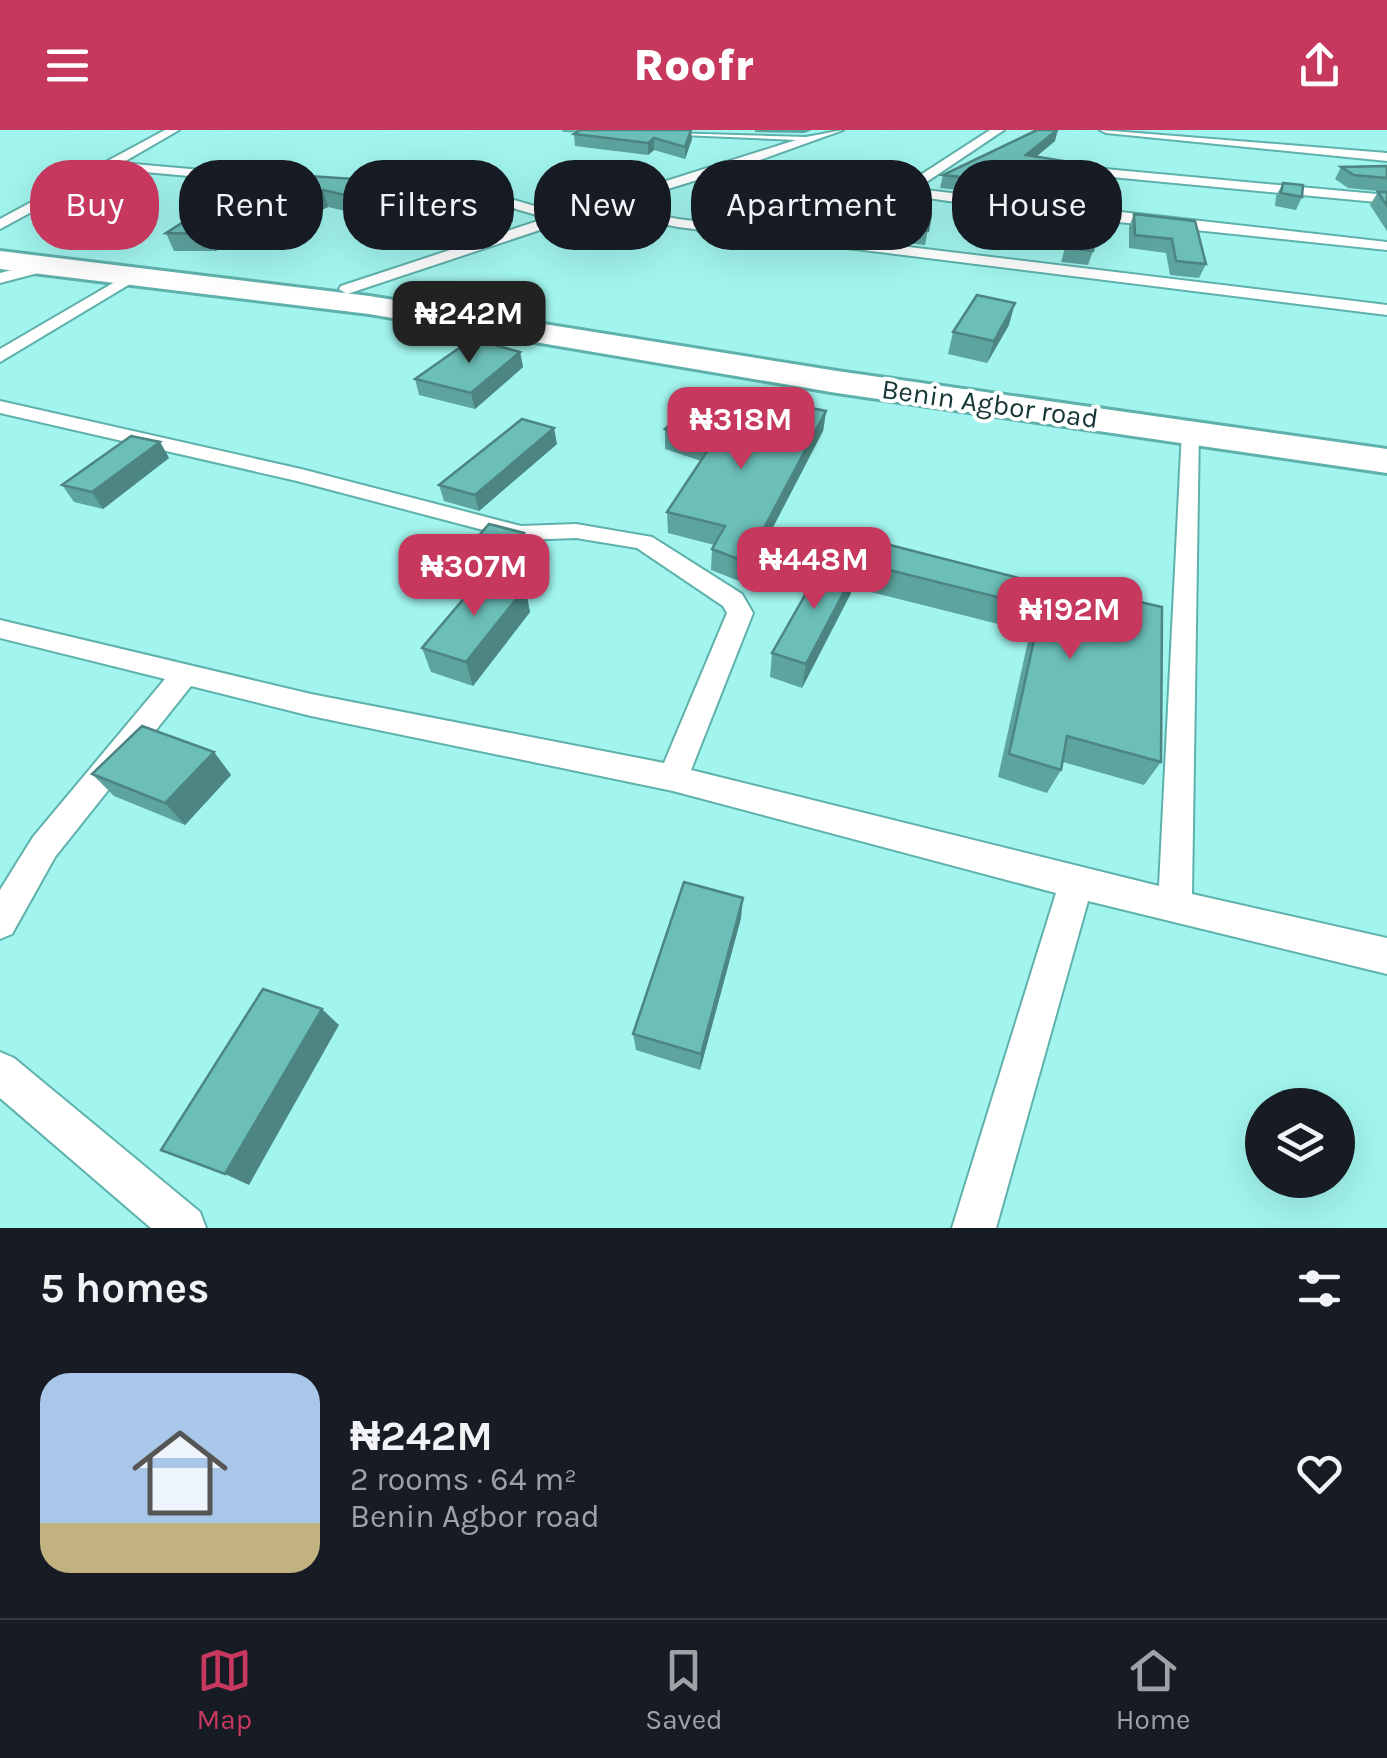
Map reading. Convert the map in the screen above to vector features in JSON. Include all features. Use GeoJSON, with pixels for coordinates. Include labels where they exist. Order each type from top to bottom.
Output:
{"type":"FeatureCollection","features":[{"type":"Feature","properties":{"kind":"highway","name":"Benin Agbor road"},"geometry":{"type":"LineString","coordinates":[[0,250],[347,289],[1192,431],[1386,458]]}},
{"type":"Feature","properties":{"kind":"highway","name":"Benin Agbor road"},"geometry":{"type":"LineString","coordinates":[[0,260],[369,304],[1386,458]]}},
{"type":"Feature","properties":{"kind":"street"},"geometry":{"type":"LineString","coordinates":[[117,160],[174,130]]}},
{"type":"Feature","properties":{"kind":"street"},"geometry":{"type":"LineString","coordinates":[[570,130],[817,137]]}},
{"type":"Feature","properties":{"kind":"street"},"geometry":{"type":"LineString","coordinates":[[755,160],[837,130]]}},
{"type":"Feature","properties":{"kind":"street"},"geometry":{"type":"LineString","coordinates":[[932,173],[998,130]]}},
{"type":"Feature","properties":{"kind":"street"},"geometry":{"type":"LineString","coordinates":[[1106,130],[1387,157]]}},
{"type":"Feature","properties":{"kind":"street"},"geometry":{"type":"LineString","coordinates":[[1117,160],[1134,132]]}},
{"type":"Feature","properties":{"kind":"street"},"geometry":{"type":"LineString","coordinates":[[1347,142],[1358,154]]}},
{"type":"Feature","properties":{"kind":"street"},"geometry":{"type":"LineString","coordinates":[[159,170],[500,200],[534,210]]}},
{"type":"Feature","properties":{"kind":"street"},"geometry":{"type":"LineString","coordinates":[[1122,181],[1387,199]]}},
{"type":"Feature","properties":{"kind":"street"},"geometry":{"type":"LineString","coordinates":[[1122,184],[1387,246]]}},
{"type":"Feature","properties":{"kind":"street"},"geometry":{"type":"LineString","coordinates":[[0,225],[30,208]]}},
{"type":"Feature","properties":{"kind":"street"},"geometry":{"type":"LineString","coordinates":[[671,222],[1387,310]]}},
{"type":"Feature","properties":{"kind":"street"},"geometry":{"type":"LineString","coordinates":[[347,289],[534,225]]}},
{"type":"Feature","properties":{"kind":"street"},"geometry":{"type":"LineString","coordinates":[[0,278],[52,266]]}},
{"type":"Feature","properties":{"kind":"street"},"geometry":{"type":"LineString","coordinates":[[0,356],[136,275]]}},
{"type":"Feature","properties":{"kind":"street"},"geometry":{"type":"LineString","coordinates":[[0,407],[300,474],[521,533],[576,531],[644,542],[733,600],[740,613],[672,778]]}},
{"type":"Feature","properties":{"kind":"street"},"geometry":{"type":"LineString","coordinates":[[1175,907],[1192,431]]}},
{"type":"Feature","properties":{"kind":"street"},"geometry":{"type":"LineString","coordinates":[[0,630],[184,675],[672,778],[1076,883],[1387,956]]}},
{"type":"Feature","properties":{"kind":"street"},"geometry":{"type":"LineString","coordinates":[[0,922],[44,847],[83,794],[184,675]]}},
{"type":"Feature","properties":{"kind":"street"},"geometry":{"type":"LineString","coordinates":[[974,1228],[1076,883]]}},
{"type":"Feature","properties":{"kind":"street"},"geometry":{"type":"LineString","coordinates":[[0,1072],[184,1228]]}},
{"type":"Feature","properties":{"kind":"building"},"geometry":{"type":"Polygon","coordinates":[[[580,130],[691,130],[685,147],[654,138],[648,143],[574,134],[580,130]]]}},
{"type":"Feature","properties":{"kind":"building"},"geometry":{"type":"Polygon","coordinates":[[[1037,130],[1057,130],[1026,155],[1057,160],[974,160],[1037,130]]]}},
{"type":"Feature","properties":{"kind":"building"},"geometry":{"type":"Polygon","coordinates":[[[1387,166],[1387,178],[1354,175],[1341,167],[1387,166]]]}},
{"type":"Feature","properties":{"kind":"building"},"geometry":{"type":"Polygon","coordinates":[[[323,177],[343,178],[343,195],[323,190],[323,177]]]}},
{"type":"Feature","properties":{"kind":"building"},"geometry":{"type":"Polygon","coordinates":[[[1283,183],[1303,185],[1302,197],[1281,193],[1283,183]]]}},
{"type":"Feature","properties":{"kind":"building"},"geometry":{"type":"Polygon","coordinates":[[[1378,192],[1387,192],[1387,206],[1378,192]]]}},
{"type":"Feature","properties":{"kind":"building"},"geometry":{"type":"Polygon","coordinates":[[[1134,214],[1195,221],[1206,264],[1176,261],[1172,239],[1135,235],[1134,214]]]}},
{"type":"Feature","properties":{"kind":"building"},"geometry":{"type":"Polygon","coordinates":[[[977,295],[1015,303],[994,341],[953,332],[977,295]]]}},
{"type":"Feature","properties":{"kind":"building"},"geometry":{"type":"Polygon","coordinates":[[[472,339],[520,352],[471,393],[415,379],[472,339]]]}},
{"type":"Feature","properties":{"kind":"building"},"geometry":{"type":"Polygon","coordinates":[[[691,405],[780,432],[796,405],[826,411],[746,562],[712,549],[725,526],[667,512],[712,444],[665,429],[691,405]]]}},
{"type":"Feature","properties":{"kind":"building"},"geometry":{"type":"Polygon","coordinates":[[[522,419],[554,428],[475,495],[439,485],[522,419]]]}},
{"type":"Feature","properties":{"kind":"building"},"geometry":{"type":"Polygon","coordinates":[[[131,436],[160,442],[92,492],[62,485],[131,436]]]}},
{"type":"Feature","properties":{"kind":"building"},"geometry":{"type":"Polygon","coordinates":[[[489,524],[524,533],[496,566],[461,556],[489,524]]]}},
{"type":"Feature","properties":{"kind":"building"},"geometry":{"type":"Polygon","coordinates":[[[882,543],[1113,602],[1114,596],[1162,607],[1161,762],[1067,736],[1061,770],[1009,754],[1041,608],[873,566],[882,543]]]}},
{"type":"Feature","properties":{"kind":"building"},"geometry":{"type":"Polygon","coordinates":[[[825,560],[856,569],[806,664],[772,653],[825,560]]]}},
{"type":"Feature","properties":{"kind":"building"},"geometry":{"type":"Polygon","coordinates":[[[483,576],[525,588],[466,662],[422,648],[483,576]]]}},
{"type":"Feature","properties":{"kind":"building"},"geometry":{"type":"Polygon","coordinates":[[[142,726],[214,752],[165,803],[92,774],[142,726]]]}},
{"type":"Feature","properties":{"kind":"building"},"geometry":{"type":"Polygon","coordinates":[[[684,882],[743,898],[701,1054],[633,1034],[684,882]]]}},
{"type":"Feature","properties":{"kind":"building"},"geometry":{"type":"Polygon","coordinates":[[[263,989],[322,1009],[225,1174],[161,1150],[263,989]]]}}]}
